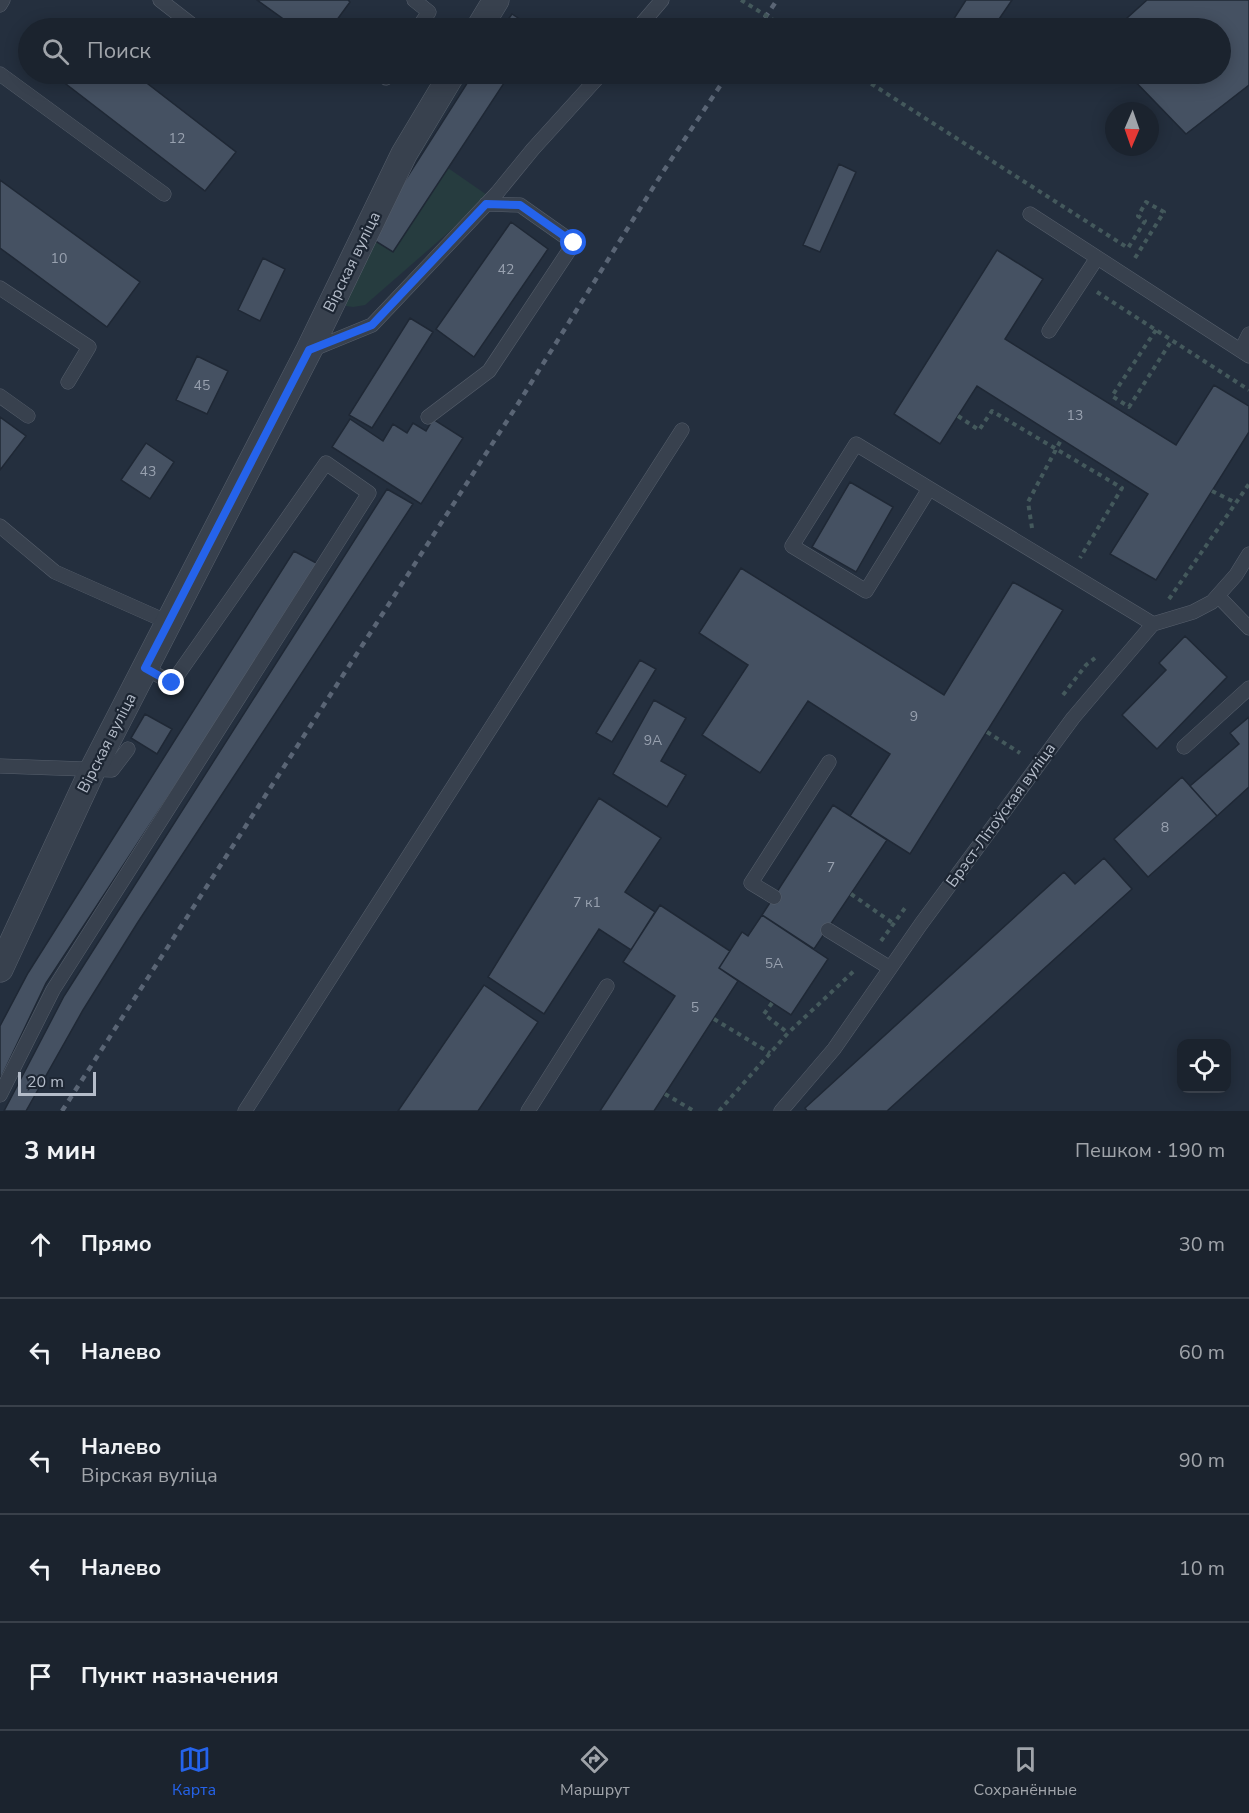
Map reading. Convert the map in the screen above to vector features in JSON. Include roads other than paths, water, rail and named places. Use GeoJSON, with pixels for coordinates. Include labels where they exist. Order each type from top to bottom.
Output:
{"type":"FeatureCollection","features":[{"type":"Feature","properties":{"kind":"street"},"geometry":{"type":"LineString","coordinates":[[485,18],[496,0]]}},
{"type":"Feature","properties":{"kind":"street","name":"Вірская вуліца"},"geometry":{"type":"LineString","coordinates":[[0,969],[103,769],[145,668],[309,350],[404,154],[446,84]]}},
{"type":"Feature","properties":{"kind":"lane"},"geometry":{"type":"LineString","coordinates":[[0,5],[3,0]]}},
{"type":"Feature","properties":{"kind":"lane"},"geometry":{"type":"LineString","coordinates":[[160,0],[183,18]]}},
{"type":"Feature","properties":{"kind":"lane"},"geometry":{"type":"LineString","coordinates":[[414,0],[429,12],[425,18]]}},
{"type":"Feature","properties":{"kind":"lane"},"geometry":{"type":"LineString","coordinates":[[647,18],[662,0]]}},
{"type":"Feature","properties":{"kind":"lane"},"geometry":{"type":"LineString","coordinates":[[0,74],[164,194]]}},
{"type":"Feature","properties":{"kind":"lane"},"geometry":{"type":"LineString","coordinates":[[309,350],[372,325],[486,204],[592,84]]}},
{"type":"Feature","properties":{"kind":"lane"},"geometry":{"type":"LineString","coordinates":[[428,417],[489,371],[574,243],[520,205],[486,204]]}},
{"type":"Feature","properties":{"kind":"lane"},"geometry":{"type":"LineString","coordinates":[[1030,214],[1245,353],[1249,334]]}},
{"type":"Feature","properties":{"kind":"lane"},"geometry":{"type":"LineString","coordinates":[[1049,332],[1097,258]]}},
{"type":"Feature","properties":{"kind":"lane"},"geometry":{"type":"LineString","coordinates":[[0,288],[89,347],[68,382]]}},
{"type":"Feature","properties":{"kind":"lane"},"geometry":{"type":"LineString","coordinates":[[0,396],[28,416]]}},
{"type":"Feature","properties":{"kind":"lane"},"geometry":{"type":"LineString","coordinates":[[244,1111],[682,430]]}},
{"type":"Feature","properties":{"kind":"lane"},"geometry":{"type":"LineString","coordinates":[[929,489],[866,591],[792,546],[856,444],[1153,624],[1193,612],[1212,602],[1248,557]]}},
{"type":"Feature","properties":{"kind":"lane"},"geometry":{"type":"LineString","coordinates":[[0,1095],[53,990],[369,493],[326,463],[172,683],[145,668]]}},
{"type":"Feature","properties":{"kind":"lane"},"geometry":{"type":"LineString","coordinates":[[0,526],[55,572],[170,622]]}},
{"type":"Feature","properties":{"kind":"lane"},"geometry":{"type":"LineString","coordinates":[[1218,596],[1249,628]]}},
{"type":"Feature","properties":{"kind":"lane","name":"Брэст-Літоўская вуліца"},"geometry":{"type":"LineString","coordinates":[[781,1111],[834,1049],[890,968],[1073,718],[1153,624]]}},
{"type":"Feature","properties":{"kind":"lane"},"geometry":{"type":"LineString","coordinates":[[1184,747],[1249,688]]}},
{"type":"Feature","properties":{"kind":"lane"},"geometry":{"type":"LineString","coordinates":[[0,766],[103,769],[128,749]]}},
{"type":"Feature","properties":{"kind":"lane"},"geometry":{"type":"LineString","coordinates":[[774,897],[751,883],[829,762]]}},
{"type":"Feature","properties":{"kind":"lane"},"geometry":{"type":"LineString","coordinates":[[828,930],[890,968]]}},
{"type":"Feature","properties":{"kind":"lane"},"geometry":{"type":"LineString","coordinates":[[528,1111],[607,986]]}},
{"type":"Feature","properties":{"kind":"railway"},"geometry":{"type":"LineString","coordinates":[[765,18],[777,0]]}},
{"type":"Feature","properties":{"kind":"railway"},"geometry":{"type":"LineString","coordinates":[[62,1111],[721,84]]}}]}
